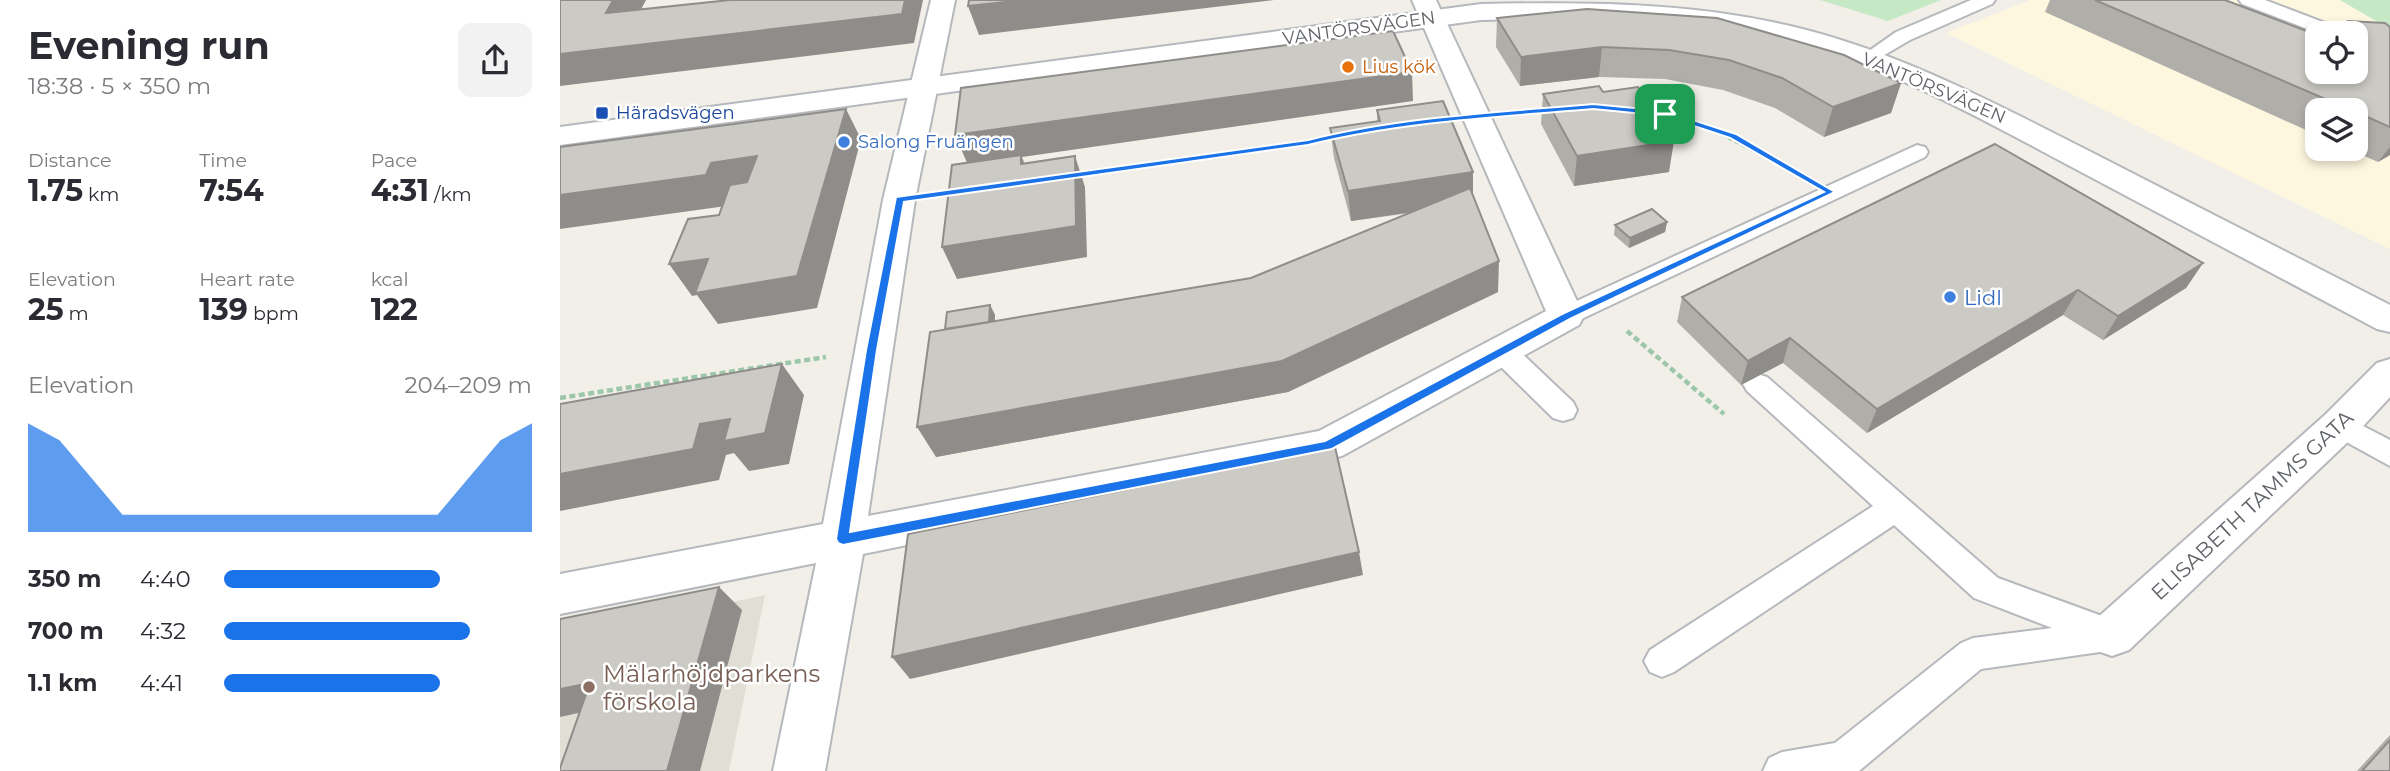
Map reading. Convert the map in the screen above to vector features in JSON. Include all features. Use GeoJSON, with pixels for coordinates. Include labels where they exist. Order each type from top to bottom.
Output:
{"type":"FeatureCollection","features":[{"type":"Feature","properties":{"kind":"street"},"geometry":{"type":"LineString","coordinates":[[799,771],[843,539],[872,350],[920,87],[943,0]]}},
{"type":"Feature","properties":{"kind":"street"},"geometry":{"type":"LineString","coordinates":[[560,594],[1328,445],[1566,316],[1429,9]]}},
{"type":"Feature","properties":{"kind":"street","name":"VANTÖRSVÄGEN"},"geometry":{"type":"LineString","coordinates":[[560,136],[920,87],[1429,9],[1481,12],[1564,9],[1668,14],[1766,28],[1869,58],[1945,89],[2390,320]]}},
{"type":"Feature","properties":{"kind":"street","name":"ELISABETH TAMMS GATA"},"geometry":{"type":"LineString","coordinates":[[2112,635],[2340,425],[2390,373]]}},
{"type":"Feature","properties":{"kind":"lane"},"geometry":{"type":"LineString","coordinates":[[1869,58],[1903,36],[1986,0]]}},
{"type":"Feature","properties":{"kind":"lane"},"geometry":{"type":"LineString","coordinates":[[2248,0],[2305,22]]}},
{"type":"Feature","properties":{"kind":"lane"},"geometry":{"type":"LineString","coordinates":[[1566,316],[1917,152]]}},
{"type":"Feature","properties":{"kind":"lane"},"geometry":{"type":"LineString","coordinates":[[1502,351],[1563,410]]}},
{"type":"Feature","properties":{"kind":"lane"},"geometry":{"type":"LineString","coordinates":[[1757,384],[1986,588],[2112,635]]}},
{"type":"Feature","properties":{"kind":"lane"},"geometry":{"type":"LineString","coordinates":[[2340,425],[2390,454]]}},
{"type":"Feature","properties":{"kind":"lane"},"geometry":{"type":"LineString","coordinates":[[1662,661],[1897,507]]}},
{"type":"Feature","properties":{"kind":"lane"},"geometry":{"type":"LineString","coordinates":[[1782,771],[1843,760],[1973,654],[2112,635]]}},
{"type":"Feature","properties":{"kind":"path"},"geometry":{"type":"LineString","coordinates":[[1478,116],[1555,109]]}},
{"type":"Feature","properties":{"kind":"path"},"geometry":{"type":"LineString","coordinates":[[1641,111],[1665,114],[1733,136],[1831,192]]}},
{"type":"Feature","properties":{"kind":"path"},"geometry":{"type":"LineString","coordinates":[[1076,175],[1308,143],[1340,135]]}},
{"type":"Feature","properties":{"kind":"path"},"geometry":{"type":"LineString","coordinates":[[1566,316],[1614,320],[1727,416]]}},
{"type":"Feature","properties":{"kind":"path"},"geometry":{"type":"LineString","coordinates":[[560,398],[872,350]]}},
{"type":"Feature","properties":{"kind":"shaded area"},"geometry":{"type":"Polygon","coordinates":[[[2030,0],[2340,0],[2390,29],[2390,249],[1946,33],[2030,0]]]}},
{"type":"Feature","properties":{"kind":"shaded area"},"geometry":{"type":"Polygon","coordinates":[[[765,595],[729,771],[560,771],[560,638],[765,595]]]}},
{"type":"Feature","properties":{"kind":"green space"},"geometry":{"type":"Polygon","coordinates":[[[1820,0],[1941,0],[1888,21],[1820,0]]]}},
{"type":"Feature","properties":{"kind":"green space"},"geometry":{"type":"Polygon","coordinates":[[[2340,0],[2390,0],[2390,29],[2340,0]]]}},
{"type":"Feature","properties":{"kind":"building"},"geometry":{"type":"Polygon","coordinates":[[[560,0],[613,0],[606,13],[730,0],[905,0],[902,14],[560,54],[560,0]]]}},
{"type":"Feature","properties":{"kind":"building"},"geometry":{"type":"Polygon","coordinates":[[[969,0],[1024,0],[968,6],[969,0]]]}},
{"type":"Feature","properties":{"kind":"building"},"geometry":{"type":"Polygon","coordinates":[[[2095,0],[2225,0],[2305,30],[2305,84],[2368,84],[2368,22],[2385,23],[2390,27],[2390,127],[2368,117],[2368,98],[2323,98],[2095,0]]]}},
{"type":"Feature","properties":{"kind":"building"},"geometry":{"type":"Polygon","coordinates":[[[1587,9],[1717,18],[1844,55],[1901,83],[1833,107],[1782,78],[1729,60],[1669,50],[1602,47],[1521,57],[1497,18],[1587,9]]]}},
{"type":"Feature","properties":{"kind":"building"},"geometry":{"type":"Polygon","coordinates":[[[1393,31],[1412,72],[955,135],[961,88],[1393,31]]]}},
{"type":"Feature","properties":{"kind":"building"},"geometry":{"type":"Polygon","coordinates":[[[1599,86],[1603,92],[1638,87],[1674,141],[1577,156],[1543,94],[1599,86]]]}},
{"type":"Feature","properties":{"kind":"building"},"geometry":{"type":"Polygon","coordinates":[[[1443,101],[1473,172],[1348,191],[1330,128],[1380,121],[1377,110],[1443,101]]]}},
{"type":"Feature","properties":{"kind":"building"},"geometry":{"type":"Polygon","coordinates":[[[846,109],[797,276],[695,293],[708,259],[669,264],[688,219],[719,215],[730,185],[747,182],[757,156],[711,163],[706,175],[560,195],[560,147],[846,109]]]}},
{"type":"Feature","properties":{"kind":"building","name":"Lidl"},"geometry":{"type":"Polygon","coordinates":[[[1995,144],[2203,263],[2118,316],[2078,290],[1877,409],[1790,338],[1748,361],[1682,297],[1995,144]]]}},
{"type":"Feature","properties":{"kind":"building"},"geometry":{"type":"Polygon","coordinates":[[[1021,155],[1021,164],[1075,156],[1076,226],[942,247],[952,165],[1021,155]]]}},
{"type":"Feature","properties":{"kind":"building"},"geometry":{"type":"Polygon","coordinates":[[[1470,188],[1499,261],[1282,361],[917,427],[930,332],[1251,278],[1470,188]]]}},
{"type":"Feature","properties":{"kind":"building"},"geometry":{"type":"Polygon","coordinates":[[[1652,209],[1667,222],[1630,238],[1615,225],[1652,209]]]}},
{"type":"Feature","properties":{"kind":"building"},"geometry":{"type":"Polygon","coordinates":[[[990,305],[989,322],[945,329],[947,312],[990,305]]]}},
{"type":"Feature","properties":{"kind":"building"},"geometry":{"type":"Polygon","coordinates":[[[782,364],[765,433],[724,441],[730,419],[700,424],[693,449],[560,474],[560,404],[782,364]]]}},
{"type":"Feature","properties":{"kind":"building"},"geometry":{"type":"Polygon","coordinates":[[[1335,447],[1359,552],[892,657],[908,534],[1335,447]]]}},
{"type":"Feature","properties":{"kind":"building"},"geometry":{"type":"Polygon","coordinates":[[[719,587],[667,771],[560,771],[590,683],[560,689],[560,619],[719,587]]]}},
{"type":"Feature","properties":{"kind":"building"},"geometry":{"type":"Polygon","coordinates":[[[2390,740],[2390,771],[2362,771],[2390,740]]]}},
{"type":"Feature","properties":{"kind":"place","name":"Lius kök"},"geometry":{"type":"Point","coordinates":[1348,67]}},
{"type":"Feature","properties":{"kind":"place","name":"Häradsvägen"},"geometry":{"type":"Point","coordinates":[602,113]}},
{"type":"Feature","properties":{"kind":"place","name":"Salong Fruängen"},"geometry":{"type":"Point","coordinates":[844,142]}},
{"type":"Feature","properties":{"kind":"place","name":"Lidl"},"geometry":{"type":"Point","coordinates":[1950,297]}},
{"type":"Feature","properties":{"kind":"place","name":"Mälarhöjdparkens förskola"},"geometry":{"type":"Point","coordinates":[589,687]}},
{"type":"Feature","properties":{"kind":"route"},"geometry":{"type":"LineString","coordinates":[[1593,106],[1665,114],[1733,136],[1831,192],[1566,316],[1328,445],[843,539],[872,350],[899,200],[1308,143],[1351,132],[1478,116],[1593,106]]}}]}
